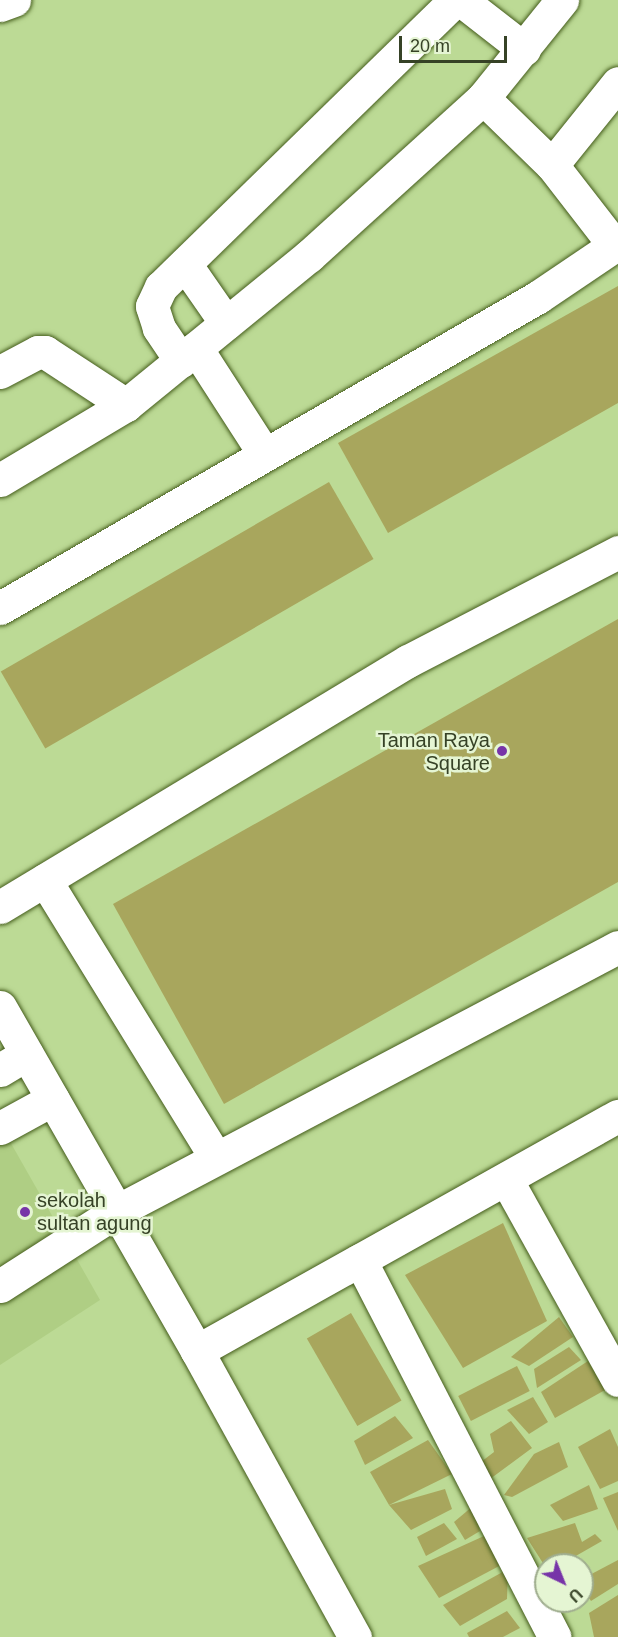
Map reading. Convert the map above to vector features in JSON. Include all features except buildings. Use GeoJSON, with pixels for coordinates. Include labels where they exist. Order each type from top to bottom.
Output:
{"type":"FeatureCollection","features":[{"type":"Feature","properties":{"kind":"street"},"geometry":{"type":"LineString","coordinates":[[0,5],[14,0]]}},
{"type":"Feature","properties":{"kind":"street"},"geometry":{"type":"LineString","coordinates":[[265,455],[188,355],[159,328],[152,306],[161,287],[455,0]]}},
{"type":"Feature","properties":{"kind":"street"},"geometry":{"type":"LineString","coordinates":[[461,0],[524,49]]}},
{"type":"Feature","properties":{"kind":"street"},"geometry":{"type":"LineString","coordinates":[[0,480],[126,405],[309,256],[483,98],[524,49],[547,6]]}},
{"type":"Feature","properties":{"kind":"street"},"geometry":{"type":"LineString","coordinates":[[552,165],[618,83]]}},
{"type":"Feature","properties":{"kind":"street"},"geometry":{"type":"LineString","coordinates":[[0,608],[538,297],[616,244],[552,165],[483,98]]}},
{"type":"Feature","properties":{"kind":"street"},"geometry":{"type":"LineString","coordinates":[[185,264],[226,323]]}},
{"type":"Feature","properties":{"kind":"street"},"geometry":{"type":"LineString","coordinates":[[0,372],[38,352],[50,353],[126,405]]}},
{"type":"Feature","properties":{"kind":"street"},"geometry":{"type":"LineString","coordinates":[[0,907],[408,661],[618,552]]}},
{"type":"Feature","properties":{"kind":"street"},"geometry":{"type":"LineString","coordinates":[[45,880],[216,1158]]}},
{"type":"Feature","properties":{"kind":"street"},"geometry":{"type":"LineString","coordinates":[[0,1286],[117,1211],[618,947]]}},
{"type":"Feature","properties":{"kind":"street"},"geometry":{"type":"LineString","coordinates":[[0,1007],[14,1062],[53,1099],[197,1351],[355,1637]]}},
{"type":"Feature","properties":{"kind":"street"},"geometry":{"type":"LineString","coordinates":[[0,1128],[53,1099]]}},
{"type":"Feature","properties":{"kind":"street"},"geometry":{"type":"LineString","coordinates":[[197,1351],[618,1116]]}},
{"type":"Feature","properties":{"kind":"street"},"geometry":{"type":"LineString","coordinates":[[506,1179],[618,1380]]}},
{"type":"Feature","properties":{"kind":"street"},"geometry":{"type":"LineString","coordinates":[[360,1260],[555,1637]]}},
{"type":"Feature","properties":{"kind":"shaded area","name":"sekolah sultan agung"},"geometry":{"type":"Polygon","coordinates":[[[0,1124],[100,1300],[0,1365],[0,1124]]]}},
{"type":"Feature","properties":{"kind":"place","name":"Taman Raya Square"},"geometry":{"type":"Point","coordinates":[502,751]}},
{"type":"Feature","properties":{"kind":"place","name":"sekolah sultan agung"},"geometry":{"type":"Point","coordinates":[25,1212]}}]}
